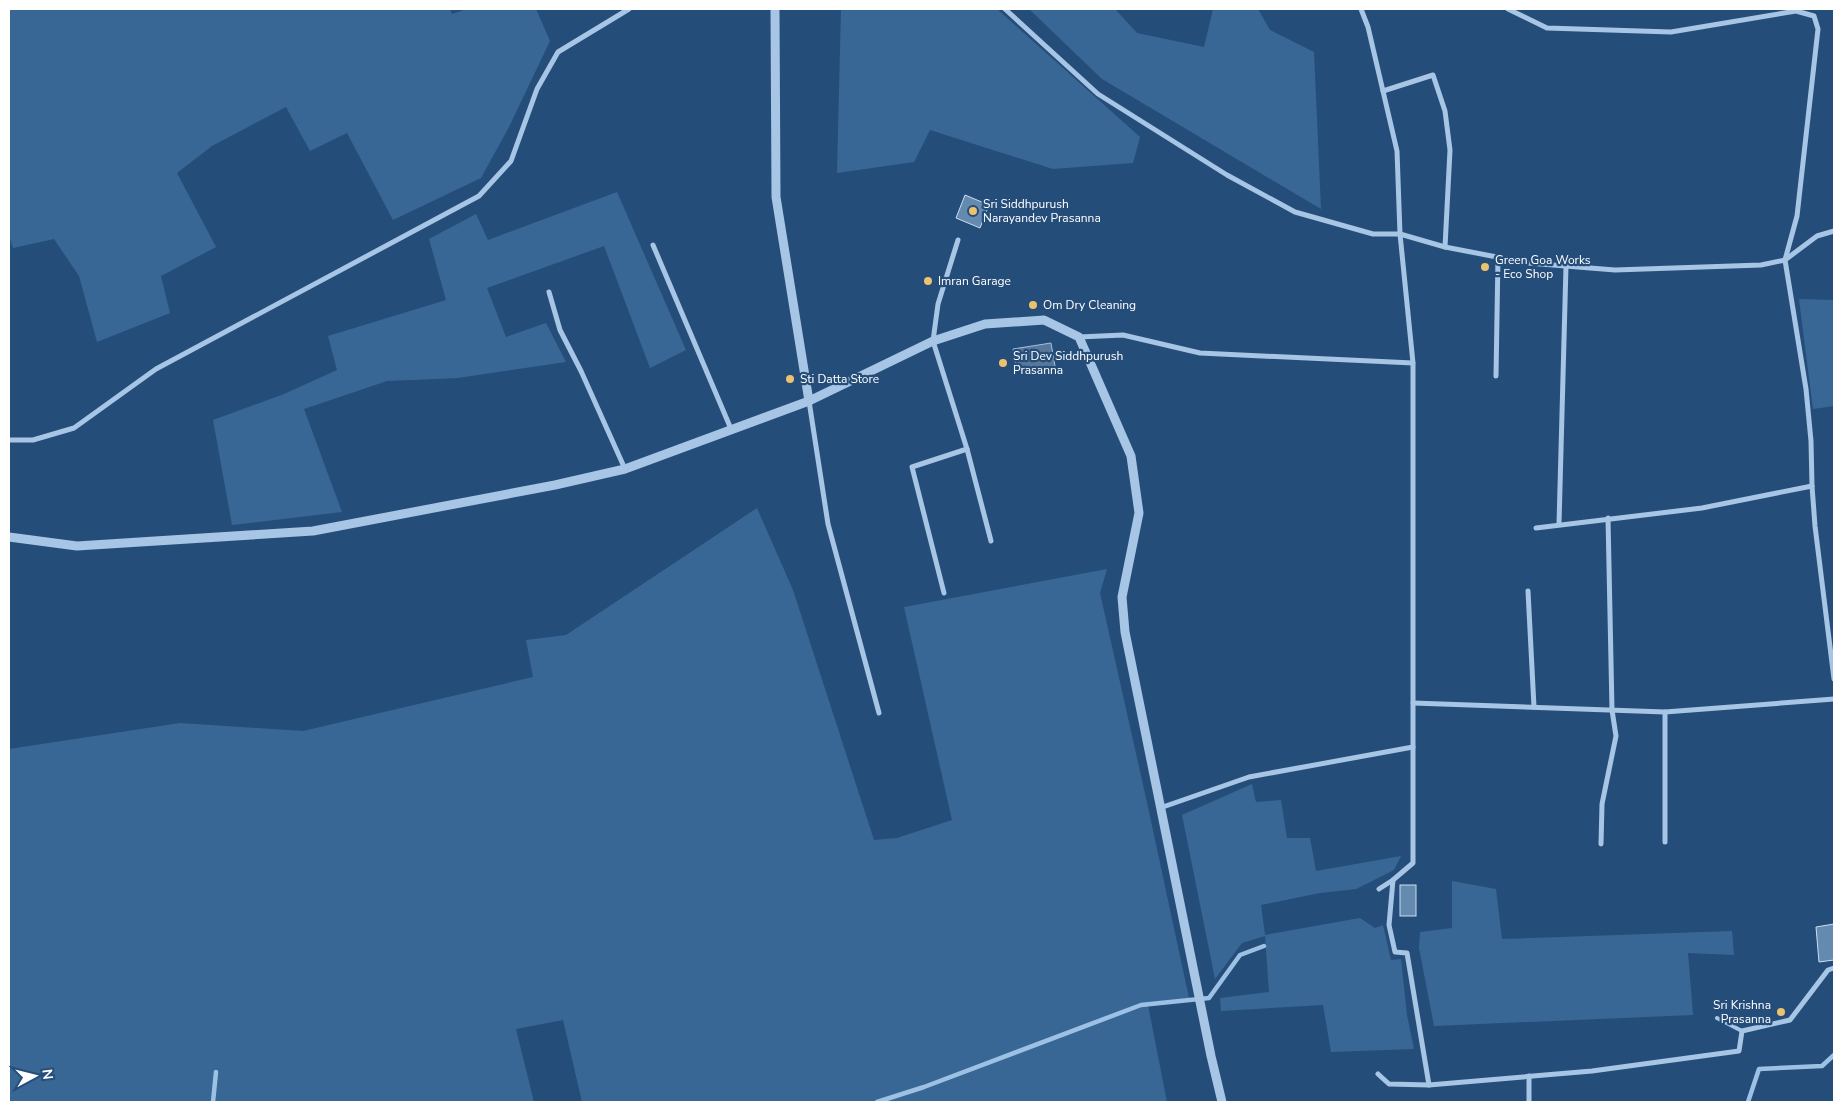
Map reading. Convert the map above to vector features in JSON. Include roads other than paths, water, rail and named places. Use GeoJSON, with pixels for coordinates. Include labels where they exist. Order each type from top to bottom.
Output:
{"type":"FeatureCollection","features":[{"type":"Feature","properties":{"kind":"street"},"geometry":{"type":"LineString","coordinates":[[9,440],[33,440],[74,428],[156,369],[479,196],[511,161],[537,89],[558,52],[629,9]]}},
{"type":"Feature","properties":{"kind":"street"},"geometry":{"type":"LineString","coordinates":[[775,9],[776,197],[828,524],[879,713]]}},
{"type":"Feature","properties":{"kind":"street"},"geometry":{"type":"LineString","coordinates":[[1005,9],[1098,94],[1226,175],[1295,212],[1373,234],[1400,234],[1445,247],[1528,263],[1625,270],[1761,266],[1785,260],[1817,236],[1834,231]]}},
{"type":"Feature","properties":{"kind":"street"},"geometry":{"type":"LineString","coordinates":[[1361,9],[1368,27],[1397,151],[1400,234],[1413,363],[1413,863],[1393,880],[1378,889]]}},
{"type":"Feature","properties":{"kind":"street"},"geometry":{"type":"LineString","coordinates":[[1508,9],[1547,28],[1671,32],[1796,11],[1814,16],[1818,29],[1797,216],[1785,260],[1806,389],[1811,440],[1812,486],[1834,679]]}},
{"type":"Feature","properties":{"kind":"street"},"geometry":{"type":"LineString","coordinates":[[1383,91],[1433,75],[1445,111],[1450,150],[1445,247]]}},
{"type":"Feature","properties":{"kind":"street"},"geometry":{"type":"LineString","coordinates":[[958,240],[938,304],[933,341],[967,448],[991,541]]}},
{"type":"Feature","properties":{"kind":"street"},"geometry":{"type":"LineString","coordinates":[[653,245],[731,430]]}},
{"type":"Feature","properties":{"kind":"street"},"geometry":{"type":"LineString","coordinates":[[1496,376],[1498,257]]}},
{"type":"Feature","properties":{"kind":"street"},"geometry":{"type":"LineString","coordinates":[[1559,524],[1566,266]]}},
{"type":"Feature","properties":{"kind":"street"},"geometry":{"type":"LineString","coordinates":[[549,292],[560,330],[581,371],[625,469]]}},
{"type":"Feature","properties":{"kind":"street"},"geometry":{"type":"LineString","coordinates":[[9,537],[76,546],[314,531],[555,485],[625,469],[809,401],[933,341],[985,324],[1044,320],[1079,337],[1123,335],[1200,353],[1413,363]]}},
{"type":"Feature","properties":{"kind":"street"},"geometry":{"type":"LineString","coordinates":[[1079,337],[1130,456],[1139,513],[1122,597],[1125,632],[1222,1102]]}},
{"type":"Feature","properties":{"kind":"street"},"geometry":{"type":"LineString","coordinates":[[944,593],[912,467],[967,448]]}},
{"type":"Feature","properties":{"kind":"street"},"geometry":{"type":"LineString","coordinates":[[1536,528],[1702,508],[1812,486]]}},
{"type":"Feature","properties":{"kind":"street"},"geometry":{"type":"LineString","coordinates":[[1601,844],[1602,804],[1616,736],[1612,710],[1608,518]]}},
{"type":"Feature","properties":{"kind":"street"},"geometry":{"type":"LineString","coordinates":[[1528,591],[1534,707]]}},
{"type":"Feature","properties":{"kind":"street"},"geometry":{"type":"LineString","coordinates":[[1413,703],[1665,712],[1834,698]]}},
{"type":"Feature","properties":{"kind":"street"},"geometry":{"type":"LineString","coordinates":[[1665,712],[1665,842]]}},
{"type":"Feature","properties":{"kind":"street"},"geometry":{"type":"LineString","coordinates":[[1160,808],[1249,777],[1413,747]]}},
{"type":"Feature","properties":{"kind":"street"},"geometry":{"type":"LineString","coordinates":[[1393,880],[1388,925],[1395,952],[1408,953],[1428,1085]]}},
{"type":"Feature","properties":{"kind":"street"},"geometry":{"type":"LineString","coordinates":[[1378,1074],[1389,1084],[1428,1085],[1592,1071],[1739,1051],[1742,1031],[1790,1020],[1828,970],[1834,968]]}},
{"type":"Feature","properties":{"kind":"street"},"geometry":{"type":"LineString","coordinates":[[1529,1076],[1529,1102]]}},
{"type":"Feature","properties":{"kind":"lane"},"geometry":{"type":"LineString","coordinates":[[1717,1018],[1742,1031]]}},
{"type":"Feature","properties":{"kind":"waterway"},"geometry":{"type":"LineString","coordinates":[[877,1102],[924,1087],[1141,1005],[1209,998],[1240,955],[1264,946]]}},
{"type":"Feature","properties":{"kind":"waterway"},"geometry":{"type":"LineString","coordinates":[[1748,1102],[1759,1069],[1822,1066],[1834,1055]]}},
{"type":"Feature","properties":{"kind":"waterway"},"geometry":{"type":"LineString","coordinates":[[213,1102],[216,1072]]}},
{"type":"Feature","properties":{"kind":"place","name":"Sri Siddhpurush Narayandev Prasanna"},"geometry":{"type":"Point","coordinates":[973,211]}},
{"type":"Feature","properties":{"kind":"place","name":"Green Goa Works - Eco Shop"},"geometry":{"type":"Point","coordinates":[1485,267]}},
{"type":"Feature","properties":{"kind":"place","name":"Imran Garage"},"geometry":{"type":"Point","coordinates":[928,281]}},
{"type":"Feature","properties":{"kind":"place","name":"Om Dry Cleaning"},"geometry":{"type":"Point","coordinates":[1033,305]}},
{"type":"Feature","properties":{"kind":"place","name":"Sri Dev Siddhpurush Prasanna"},"geometry":{"type":"Point","coordinates":[1003,363]}},
{"type":"Feature","properties":{"kind":"place","name":"Sti Datta Store"},"geometry":{"type":"Point","coordinates":[790,379]}},
{"type":"Feature","properties":{"kind":"place","name":"Sri Krishna Prasanna"},"geometry":{"type":"Point","coordinates":[1781,1012]}}]}
